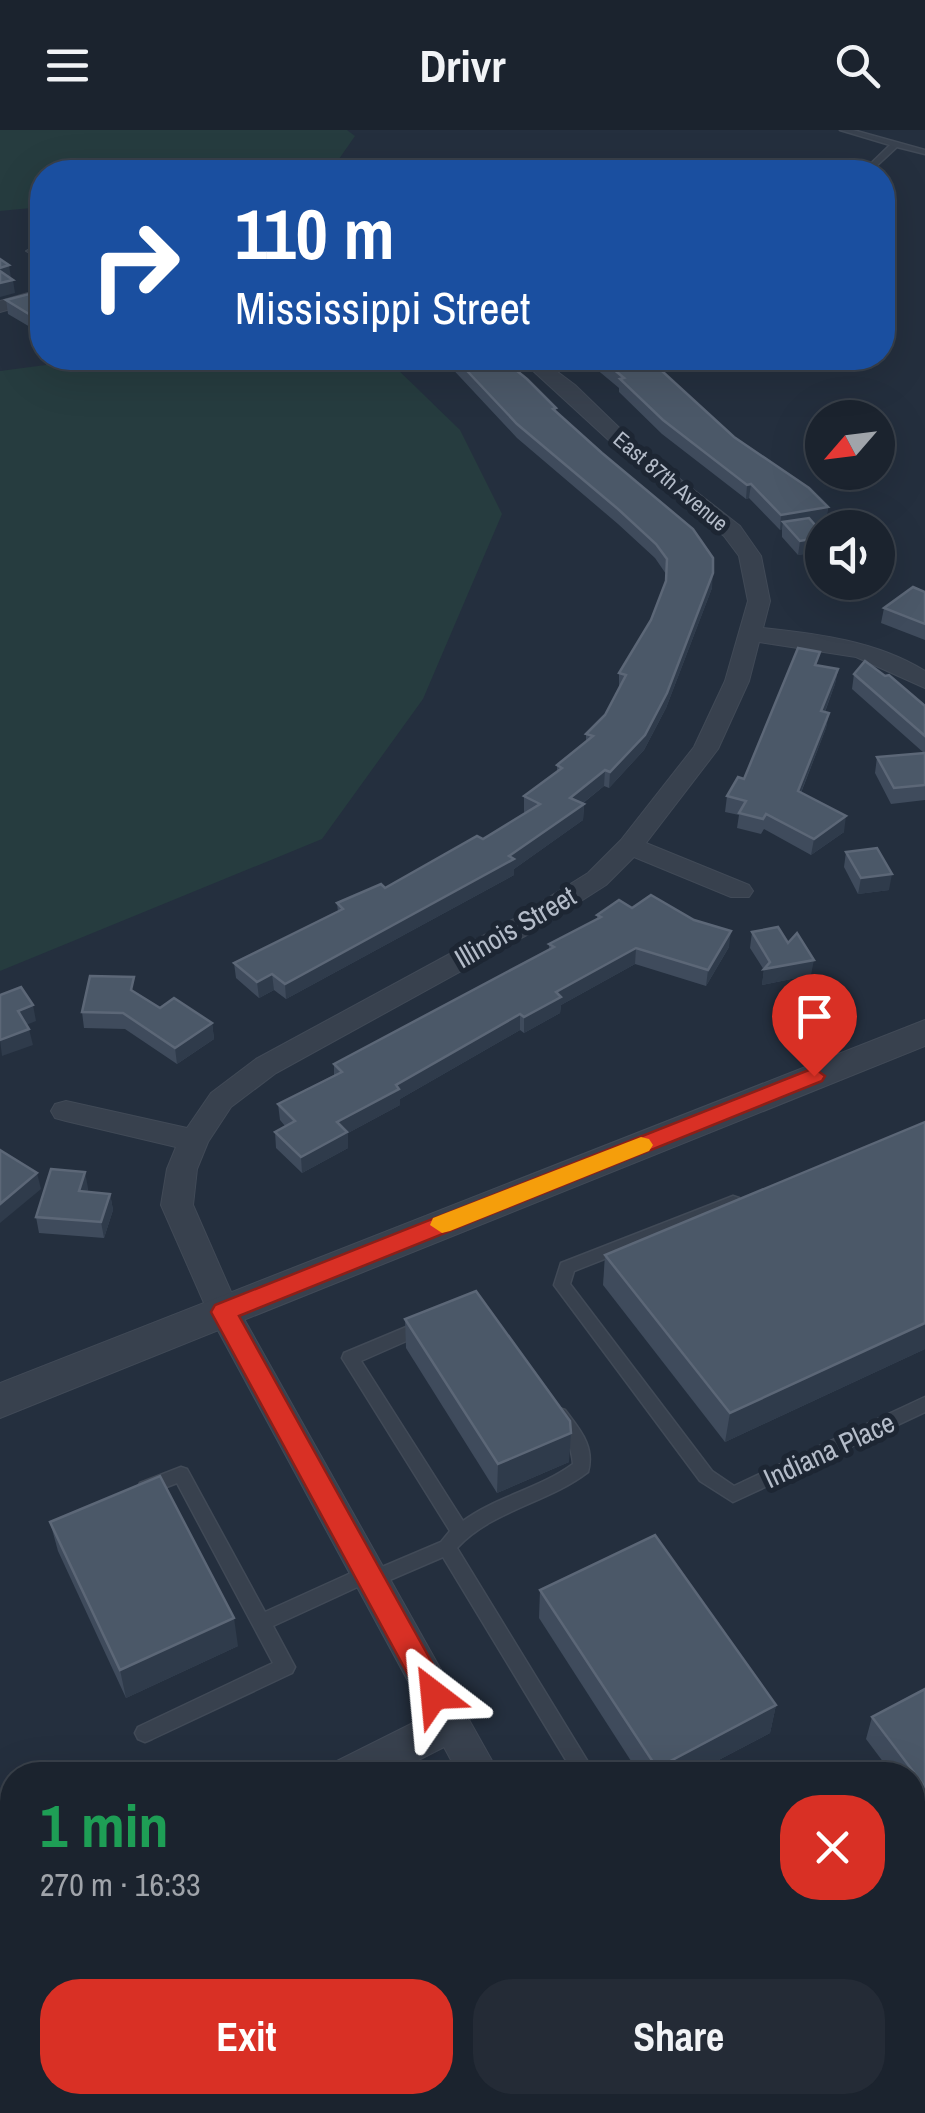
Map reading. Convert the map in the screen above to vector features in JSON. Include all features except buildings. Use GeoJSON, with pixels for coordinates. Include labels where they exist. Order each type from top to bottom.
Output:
{"type":"FeatureCollection","features":[{"type":"Feature","properties":{"kind":"street"},"geometry":{"type":"LineString","coordinates":[[0,307],[30,298]]}},
{"type":"Feature","properties":{"kind":"street","name":"East 87th Avenue"},"geometry":{"type":"LineString","coordinates":[[543,370],[633,452],[732,531],[754,568],[759,601],[753,634]]}},
{"type":"Feature","properties":{"kind":"street"},"geometry":{"type":"LineString","coordinates":[[753,634],[817,641],[862,653],[925,681]]}},
{"type":"Feature","properties":{"kind":"street","name":"Illinois Street"},"geometry":{"type":"LineString","coordinates":[[472,1762],[224,1312],[177,1206],[182,1169],[194,1140],[222,1100],[266,1066],[524,925],[596,879],[630,846],[706,750],[737,682],[753,634]]}},
{"type":"Feature","properties":{"kind":"street"},"geometry":{"type":"LineString","coordinates":[[630,846],[740,892]]}},
{"type":"Feature","properties":{"kind":"street"},"geometry":{"type":"LineString","coordinates":[[0,1401],[925,1032]]}},
{"type":"Feature","properties":{"kind":"street"},"geometry":{"type":"LineString","coordinates":[[66,1110],[194,1140]]}},
{"type":"Feature","properties":{"kind":"street"},"geometry":{"type":"LineString","coordinates":[[375,1762],[450,1724]]}},
{"type":"Feature","properties":{"kind":"lane"},"geometry":{"type":"LineString","coordinates":[[844,130],[925,152]]}},
{"type":"Feature","properties":{"kind":"lane"},"geometry":{"type":"LineString","coordinates":[[878,160],[894,145]]}},
{"type":"Feature","properties":{"kind":"lane","name":"Indiana Place"},"geometry":{"type":"LineString","coordinates":[[746,1197],[567,1268],[562,1284],[706,1476],[733,1495],[925,1404]]}},
{"type":"Feature","properties":{"kind":"lane"},"geometry":{"type":"LineString","coordinates":[[440,1318],[350,1358],[579,1762]]}},
{"type":"Feature","properties":{"kind":"lane"},"geometry":{"type":"LineString","coordinates":[[261,1623],[369,1577],[565,1482],[582,1467],[580,1443],[545,1396]]}},
{"type":"Feature","properties":{"kind":"lane"},"geometry":{"type":"LineString","coordinates":[[126,1497],[180,1474],[285,1667],[145,1734]]}},
{"type":"Feature","properties":{"kind":"green space"},"geometry":{"type":"Polygon","coordinates":[[[0,130],[347,130],[355,136],[338,160],[30,160],[30,208],[0,211],[0,130]]]}},
{"type":"Feature","properties":{"kind":"green space"},"geometry":{"type":"Polygon","coordinates":[[[30,367],[398,370],[460,430],[502,514],[423,699],[322,839],[0,971],[0,371],[30,367]]]}},
{"type":"Feature","properties":{"kind":"slow traffic"},"geometry":{"type":"LineString","coordinates":[[442,1225],[641,1145]]}},
{"type":"Feature","properties":{"kind":"route"},"geometry":{"type":"LineString","coordinates":[[434,1695],[224,1312],[814,1076]]}}]}
